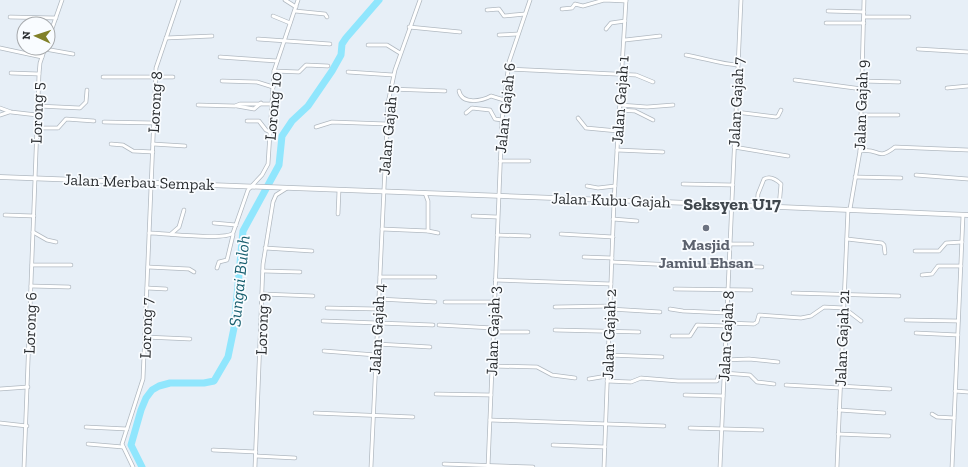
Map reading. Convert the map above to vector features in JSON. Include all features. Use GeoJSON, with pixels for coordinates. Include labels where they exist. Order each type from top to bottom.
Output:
{"type":"FeatureCollection","features":[{"type":"Feature","properties":{"kind":"street"},"geometry":{"type":"LineString","coordinates":[[56,18],[62,0]]}},
{"type":"Feature","properties":{"kind":"street","name":"Lorong 8"},"geometry":{"type":"LineString","coordinates":[[152,183],[157,64],[179,0]]}},
{"type":"Feature","properties":{"kind":"street"},"geometry":{"type":"LineString","coordinates":[[285,0],[295,9],[325,14],[327,17]]}},
{"type":"Feature","properties":{"kind":"street","name":"Lorong 10"},"geometry":{"type":"LineString","coordinates":[[217,268],[219,262],[227,260],[233,233],[248,190],[254,187],[268,164],[274,70],[298,0]]}},
{"type":"Feature","properties":{"kind":"street","name":"Jalan Gajah 5"},"geometry":{"type":"LineString","coordinates":[[384,192],[390,89],[400,53],[420,0]]}},
{"type":"Feature","properties":{"kind":"street","name":"Jalan Gajah 6"},"geometry":{"type":"LineString","coordinates":[[498,196],[502,120],[508,69],[530,0]]}},
{"type":"Feature","properties":{"kind":"street"},"geometry":{"type":"LineString","coordinates":[[562,9],[572,8],[575,4],[583,6],[604,0],[626,0]]}},
{"type":"Feature","properties":{"kind":"street","name":"Jalan Gajah 1"},"geometry":{"type":"LineString","coordinates":[[614,201],[626,0]]}},
{"type":"Feature","properties":{"kind":"street","name":"Jalan Gajah 7"},"geometry":{"type":"LineString","coordinates":[[732,205],[741,0]]}},
{"type":"Feature","properties":{"kind":"street","name":"Jalan Gajah 9"},"geometry":{"type":"LineString","coordinates":[[849,209],[860,151],[864,0]]}},
{"type":"Feature","properties":{"kind":"street"},"geometry":{"type":"LineString","coordinates":[[487,10],[499,8],[504,16],[525,14]]}},
{"type":"Feature","properties":{"kind":"street"},"geometry":{"type":"LineString","coordinates":[[828,12],[864,12]]}},
{"type":"Feature","properties":{"kind":"street"},"geometry":{"type":"LineString","coordinates":[[273,16],[290,23]]}},
{"type":"Feature","properties":{"kind":"street"},"geometry":{"type":"LineString","coordinates":[[864,17],[909,16]]}},
{"type":"Feature","properties":{"kind":"street"},"geometry":{"type":"LineString","coordinates":[[10,18],[16,18]]}},
{"type":"Feature","properties":{"kind":"street"},"geometry":{"type":"LineString","coordinates":[[606,29],[611,24],[625,21]]}},
{"type":"Feature","properties":{"kind":"street"},"geometry":{"type":"LineString","coordinates":[[826,22],[864,23]]}},
{"type":"Feature","properties":{"kind":"street"},"geometry":{"type":"LineString","coordinates":[[409,27],[460,32]]}},
{"type":"Feature","properties":{"kind":"street"},"geometry":{"type":"LineString","coordinates":[[499,36],[518,34]]}},
{"type":"Feature","properties":{"kind":"street"},"geometry":{"type":"LineString","coordinates":[[166,38],[212,36]]}},
{"type":"Feature","properties":{"kind":"street"},"geometry":{"type":"LineString","coordinates":[[624,40],[660,36]]}},
{"type":"Feature","properties":{"kind":"street"},"geometry":{"type":"LineString","coordinates":[[258,39],[277,39],[284,41],[330,44]]}},
{"type":"Feature","properties":{"kind":"street"},"geometry":{"type":"LineString","coordinates":[[368,45],[387,45],[400,53]]}},
{"type":"Feature","properties":{"kind":"street"},"geometry":{"type":"LineString","coordinates":[[0,48],[42,57]]}},
{"type":"Feature","properties":{"kind":"street"},"geometry":{"type":"LineString","coordinates":[[918,49],[968,52]]}},
{"type":"Feature","properties":{"kind":"street"},"geometry":{"type":"LineString","coordinates":[[56,50],[73,54]]}},
{"type":"Feature","properties":{"kind":"street"},"geometry":{"type":"LineString","coordinates":[[686,55],[704,58],[719,64],[738,65]]}},
{"type":"Feature","properties":{"kind":"street","name":"Lorong 5"},"geometry":{"type":"LineString","coordinates":[[35,178],[39,74],[42,57]]}},
{"type":"Feature","properties":{"kind":"street"},"geometry":{"type":"LineString","coordinates":[[220,57],[277,61]]}},
{"type":"Feature","properties":{"kind":"street"},"geometry":{"type":"LineString","coordinates":[[274,70],[299,72],[306,65],[328,66]]}},
{"type":"Feature","properties":{"kind":"street"},"geometry":{"type":"LineString","coordinates":[[508,69],[640,76],[653,82]]}},
{"type":"Feature","properties":{"kind":"street"},"geometry":{"type":"LineString","coordinates":[[348,72],[393,75]]}},
{"type":"Feature","properties":{"kind":"street"},"geometry":{"type":"LineString","coordinates":[[11,73],[39,74]]}},
{"type":"Feature","properties":{"kind":"street"},"geometry":{"type":"LineString","coordinates":[[103,77],[173,77]]}},
{"type":"Feature","properties":{"kind":"street"},"geometry":{"type":"LineString","coordinates":[[795,80],[862,89]]}},
{"type":"Feature","properties":{"kind":"street"},"geometry":{"type":"LineString","coordinates":[[222,81],[257,82],[273,87]]}},
{"type":"Feature","properties":{"kind":"street"},"geometry":{"type":"LineString","coordinates":[[862,81],[899,82]]}},
{"type":"Feature","properties":{"kind":"street"},"geometry":{"type":"LineString","coordinates":[[947,88],[968,86]]}},
{"type":"Feature","properties":{"kind":"street"},"geometry":{"type":"LineString","coordinates":[[390,89],[445,91]]}},
{"type":"Feature","properties":{"kind":"street"},"geometry":{"type":"LineString","coordinates":[[38,106],[80,108],[86,102],[87,90]]}},
{"type":"Feature","properties":{"kind":"street"},"geometry":{"type":"LineString","coordinates":[[459,91],[465,100],[484,100],[491,96],[504,100]]}},
{"type":"Feature","properties":{"kind":"street"},"geometry":{"type":"LineString","coordinates":[[198,105],[236,106],[254,109],[261,103],[272,104]]}},
{"type":"Feature","properties":{"kind":"street"},"geometry":{"type":"LineString","coordinates":[[620,105],[647,107],[673,105]]}},
{"type":"Feature","properties":{"kind":"street"},"geometry":{"type":"LineString","coordinates":[[0,108],[11,112],[37,115]]}},
{"type":"Feature","properties":{"kind":"street"},"geometry":{"type":"LineString","coordinates":[[466,113],[472,108],[484,108],[490,110],[495,119],[502,120]]}},
{"type":"Feature","properties":{"kind":"street"},"geometry":{"type":"LineString","coordinates":[[620,110],[635,111],[653,120]]}},
{"type":"Feature","properties":{"kind":"street"},"geometry":{"type":"LineString","coordinates":[[736,112],[776,117],[781,110]]}},
{"type":"Feature","properties":{"kind":"street"},"geometry":{"type":"LineString","coordinates":[[0,115],[11,112]]}},
{"type":"Feature","properties":{"kind":"street"},"geometry":{"type":"LineString","coordinates":[[861,115],[898,115]]}},
{"type":"Feature","properties":{"kind":"street"},"geometry":{"type":"LineString","coordinates":[[578,118],[586,128],[618,131]]}},
{"type":"Feature","properties":{"kind":"street"},"geometry":{"type":"LineString","coordinates":[[37,128],[58,128],[67,119],[94,121]]}},
{"type":"Feature","properties":{"kind":"street"},"geometry":{"type":"LineString","coordinates":[[247,120],[259,121],[266,130],[270,132]]}},
{"type":"Feature","properties":{"kind":"street"},"geometry":{"type":"LineString","coordinates":[[104,122],[154,123]]}},
{"type":"Feature","properties":{"kind":"street"},"geometry":{"type":"LineString","coordinates":[[316,127],[332,122],[387,124]]}},
{"type":"Feature","properties":{"kind":"street"},"geometry":{"type":"LineString","coordinates":[[111,144],[123,145],[133,151],[153,152]]}},
{"type":"Feature","properties":{"kind":"street"},"geometry":{"type":"LineString","coordinates":[[153,144],[185,146]]}},
{"type":"Feature","properties":{"kind":"street"},"geometry":{"type":"LineString","coordinates":[[734,147],[788,156]]}},
{"type":"Feature","properties":{"kind":"street"},"geometry":{"type":"LineString","coordinates":[[860,151],[870,150],[884,155],[889,153],[895,147],[968,150]]}},
{"type":"Feature","properties":{"kind":"street"},"geometry":{"type":"LineString","coordinates":[[617,150],[664,152]]}},
{"type":"Feature","properties":{"kind":"street"},"geometry":{"type":"LineString","coordinates":[[500,161],[529,161]]}},
{"type":"Feature","properties":{"kind":"street"},"geometry":{"type":"LineString","coordinates":[[916,175],[968,179]]}},
{"type":"Feature","properties":{"kind":"street","name":"Jalan Merbau Sempak"},"geometry":{"type":"LineString","coordinates":[[0,177],[278,188]]}},
{"type":"Feature","properties":{"kind":"street"},"geometry":{"type":"LineString","coordinates":[[856,177],[901,178]]}},
{"type":"Feature","properties":{"kind":"street","name":"Lorong 6"},"geometry":{"type":"LineString","coordinates":[[24,467],[27,426],[35,178]]}},
{"type":"Feature","properties":{"kind":"street"},"geometry":{"type":"LineString","coordinates":[[757,206],[759,192],[764,179],[766,178],[777,180],[781,184],[779,207]]}},
{"type":"Feature","properties":{"kind":"street","name":"Lorong 7"},"geometry":{"type":"LineString","coordinates":[[123,447],[123,440],[143,379],[152,183]]}},
{"type":"Feature","properties":{"kind":"street"},"geometry":{"type":"LineString","coordinates":[[683,184],[733,185]]}},
{"type":"Feature","properties":{"kind":"street"},"geometry":{"type":"LineString","coordinates":[[587,186],[598,188],[615,186]]}},
{"type":"Feature","properties":{"kind":"street","name":"Jalan Kubu Gajah"},"geometry":{"type":"LineString","coordinates":[[278,188],[849,209],[968,215]]}},
{"type":"Feature","properties":{"kind":"street","name":"Lorong 9"},"geometry":{"type":"LineString","coordinates":[[255,467],[265,248],[274,198],[287,188]]}},
{"type":"Feature","properties":{"kind":"street"},"geometry":{"type":"LineString","coordinates":[[338,214],[339,190]]}},
{"type":"Feature","properties":{"kind":"street","name":"Jalan Gajah 4"},"geometry":{"type":"LineString","coordinates":[[371,467],[384,192]]}},
{"type":"Feature","properties":{"kind":"street"},"geometry":{"type":"LineString","coordinates":[[425,193],[428,201],[428,230]]}},
{"type":"Feature","properties":{"kind":"street","name":"Jalan Gajah 3"},"geometry":{"type":"LineString","coordinates":[[488,466],[498,196]]}},
{"type":"Feature","properties":{"kind":"street","name":"Jalan Gajah 2"},"geometry":{"type":"LineString","coordinates":[[604,467],[614,201]]}},
{"type":"Feature","properties":{"kind":"street","name":"Jalan Gajah 8"},"geometry":{"type":"LineString","coordinates":[[720,467],[732,205]]}},
{"type":"Feature","properties":{"kind":"street","name":"Jalan Gajah 21"},"geometry":{"type":"LineString","coordinates":[[837,467],[849,209]]}},
{"type":"Feature","properties":{"kind":"street"},"geometry":{"type":"LineString","coordinates":[[171,234],[179,227],[184,215],[184,210]]}},
{"type":"Feature","properties":{"kind":"street"},"geometry":{"type":"LineString","coordinates":[[5,215],[34,216]]}},
{"type":"Feature","properties":{"kind":"street"},"geometry":{"type":"LineString","coordinates":[[952,467],[963,215]]}},
{"type":"Feature","properties":{"kind":"street"},"geometry":{"type":"LineString","coordinates":[[472,216],[497,217]]}},
{"type":"Feature","properties":{"kind":"street"},"geometry":{"type":"LineString","coordinates":[[613,219],[637,221]]}},
{"type":"Feature","properties":{"kind":"street"},"geometry":{"type":"LineString","coordinates":[[214,223],[236,225]]}},
{"type":"Feature","properties":{"kind":"street"},"geometry":{"type":"LineString","coordinates":[[382,229],[428,230],[438,233]]}},
{"type":"Feature","properties":{"kind":"street"},"geometry":{"type":"LineString","coordinates":[[33,232],[47,240],[56,242]]}},
{"type":"Feature","properties":{"kind":"street"},"geometry":{"type":"LineString","coordinates":[[149,233],[217,238],[229,236],[233,233]]}},
{"type":"Feature","properties":{"kind":"street"},"geometry":{"type":"LineString","coordinates":[[561,234],[613,237]]}},
{"type":"Feature","properties":{"kind":"street"},"geometry":{"type":"LineString","coordinates":[[497,235],[529,236]]}},
{"type":"Feature","properties":{"kind":"street"},"geometry":{"type":"LineString","coordinates":[[847,239],[882,243],[884,245],[885,253]]}},
{"type":"Feature","properties":{"kind":"street"},"geometry":{"type":"LineString","coordinates":[[915,251],[939,251],[946,243],[962,242]]}},
{"type":"Feature","properties":{"kind":"street"},"geometry":{"type":"LineString","coordinates":[[730,244],[752,244]]}},
{"type":"Feature","properties":{"kind":"street"},"geometry":{"type":"LineString","coordinates":[[265,248],[312,251]]}},
{"type":"Feature","properties":{"kind":"street"},"geometry":{"type":"LineString","coordinates":[[584,258],[762,267]]}},
{"type":"Feature","properties":{"kind":"street"},"geometry":{"type":"LineString","coordinates":[[32,265],[71,265]]}},
{"type":"Feature","properties":{"kind":"street"},"geometry":{"type":"LineString","coordinates":[[148,266],[189,269],[194,272]]}},
{"type":"Feature","properties":{"kind":"street"},"geometry":{"type":"LineString","coordinates":[[922,275],[932,274],[937,266],[961,266]]}},
{"type":"Feature","properties":{"kind":"street"},"geometry":{"type":"LineString","coordinates":[[263,271],[300,272]]}},
{"type":"Feature","properties":{"kind":"street"},"geometry":{"type":"LineString","coordinates":[[380,277],[435,277]]}},
{"type":"Feature","properties":{"kind":"street"},"geometry":{"type":"LineString","coordinates":[[495,280],[611,284]]}},
{"type":"Feature","properties":{"kind":"street"},"geometry":{"type":"LineString","coordinates":[[32,286],[69,287]]}},
{"type":"Feature","properties":{"kind":"street"},"geometry":{"type":"LineString","coordinates":[[147,288],[166,289]]}},
{"type":"Feature","properties":{"kind":"street"},"geometry":{"type":"LineString","coordinates":[[675,289],[751,290]]}},
{"type":"Feature","properties":{"kind":"street"},"geometry":{"type":"LineString","coordinates":[[792,293],[899,296]]}},
{"type":"Feature","properties":{"kind":"street"},"geometry":{"type":"LineString","coordinates":[[263,294],[313,296]]}},
{"type":"Feature","properties":{"kind":"street"},"geometry":{"type":"LineString","coordinates":[[379,299],[435,302]]}},
{"type":"Feature","properties":{"kind":"street"},"geometry":{"type":"LineString","coordinates":[[445,302],[494,302]]}},
{"type":"Feature","properties":{"kind":"street"},"geometry":{"type":"LineString","coordinates":[[555,306],[610,307],[660,312]]}},
{"type":"Feature","properties":{"kind":"street"},"geometry":{"type":"LineString","coordinates":[[672,336],[690,336],[697,325],[756,324],[759,315],[806,317],[824,307],[844,308],[861,321]]}},
{"type":"Feature","properties":{"kind":"street"},"geometry":{"type":"LineString","coordinates":[[326,308],[378,309]]}},
{"type":"Feature","properties":{"kind":"street"},"geometry":{"type":"LineString","coordinates":[[670,308],[683,311],[727,313]]}},
{"type":"Feature","properties":{"kind":"street"},"geometry":{"type":"LineString","coordinates":[[906,320],[958,321]]}},
{"type":"Feature","properties":{"kind":"street"},"geometry":{"type":"LineString","coordinates":[[323,321],[433,325]]}},
{"type":"Feature","properties":{"kind":"street"},"geometry":{"type":"LineString","coordinates":[[439,325],[528,332]]}},
{"type":"Feature","properties":{"kind":"street"},"geometry":{"type":"LineString","coordinates":[[555,330],[639,332]]}},
{"type":"Feature","properties":{"kind":"street"},"geometry":{"type":"LineString","coordinates":[[916,333],[958,335]]}},
{"type":"Feature","properties":{"kind":"street"},"geometry":{"type":"LineString","coordinates":[[145,337],[190,339]]}},
{"type":"Feature","properties":{"kind":"street"},"geometry":{"type":"LineString","coordinates":[[377,344],[430,347]]}},
{"type":"Feature","properties":{"kind":"street"},"geometry":{"type":"LineString","coordinates":[[324,351],[376,355]]}},
{"type":"Feature","properties":{"kind":"street"},"geometry":{"type":"LineString","coordinates":[[608,355],[662,357]]}},
{"type":"Feature","properties":{"kind":"street"},"geometry":{"type":"LineString","coordinates":[[725,360],[749,359],[778,362]]}},
{"type":"Feature","properties":{"kind":"street"},"geometry":{"type":"LineString","coordinates":[[492,366],[537,368],[552,375],[575,378]]}},
{"type":"Feature","properties":{"kind":"street"},"geometry":{"type":"LineString","coordinates":[[717,381],[718,377],[724,374],[750,375],[758,382],[774,384]]}},
{"type":"Feature","properties":{"kind":"street"},"geometry":{"type":"LineString","coordinates":[[589,379],[608,376]]}},
{"type":"Feature","properties":{"kind":"street"},"geometry":{"type":"LineString","coordinates":[[607,381],[631,382],[641,378],[678,381],[724,381]]}},
{"type":"Feature","properties":{"kind":"street"},"geometry":{"type":"LineString","coordinates":[[786,386],[890,389]]}},
{"type":"Feature","properties":{"kind":"street"},"geometry":{"type":"LineString","coordinates":[[0,389],[28,387]]}},
{"type":"Feature","properties":{"kind":"street"},"geometry":{"type":"LineString","coordinates":[[956,391],[968,392]]}},
{"type":"Feature","properties":{"kind":"street"},"geometry":{"type":"LineString","coordinates":[[436,394],[491,395]]}},
{"type":"Feature","properties":{"kind":"street"},"geometry":{"type":"LineString","coordinates":[[685,395],[723,396]]}},
{"type":"Feature","properties":{"kind":"street"},"geometry":{"type":"LineString","coordinates":[[839,410],[884,413]]}},
{"type":"Feature","properties":{"kind":"street"},"geometry":{"type":"LineString","coordinates":[[315,413],[374,414],[412,417]]}},
{"type":"Feature","properties":{"kind":"street"},"geometry":{"type":"LineString","coordinates":[[932,414],[937,417],[954,418]]}},
{"type":"Feature","properties":{"kind":"street"},"geometry":{"type":"LineString","coordinates":[[490,420],[664,426]]}},
{"type":"Feature","properties":{"kind":"street"},"geometry":{"type":"LineString","coordinates":[[0,423],[27,426]]}},
{"type":"Feature","properties":{"kind":"street"},"geometry":{"type":"LineString","coordinates":[[86,427],[127,429]]}},
{"type":"Feature","properties":{"kind":"street"},"geometry":{"type":"LineString","coordinates":[[690,428],[762,430]]}},
{"type":"Feature","properties":{"kind":"street"},"geometry":{"type":"LineString","coordinates":[[838,434],[889,436]]}},
{"type":"Feature","properties":{"kind":"street"},"geometry":{"type":"LineString","coordinates":[[88,444],[123,447],[133,467]]}},
{"type":"Feature","properties":{"kind":"street"},"geometry":{"type":"LineString","coordinates":[[553,445],[605,447]]}},
{"type":"Feature","properties":{"kind":"street"},"geometry":{"type":"LineString","coordinates":[[213,450],[256,452]]}},
{"type":"Feature","properties":{"kind":"street"},"geometry":{"type":"LineString","coordinates":[[256,456],[294,458]]}},
{"type":"Feature","properties":{"kind":"street"},"geometry":{"type":"LineString","coordinates":[[444,464],[533,467]]}},
{"type":"Feature","properties":{"kind":"waterway","name":"Sungai Buloh"},"geometry":{"type":"LineString","coordinates":[[142,467],[131,445],[146,398],[152,390],[170,383],[204,383],[214,381],[228,357],[234,328],[243,231],[279,165],[282,136],[292,121],[308,106],[332,71],[341,55],[342,44],[346,38],[379,0]]}},
{"type":"Feature","properties":{"kind":"place","name":"Masjid Jamiul Ehsan"},"geometry":{"type":"Point","coordinates":[706,228]}},
{"type":"Feature","properties":{"kind":"district","name":"Seksyen U17"},"geometry":{"type":"Point","coordinates":[732,204]}}]}
